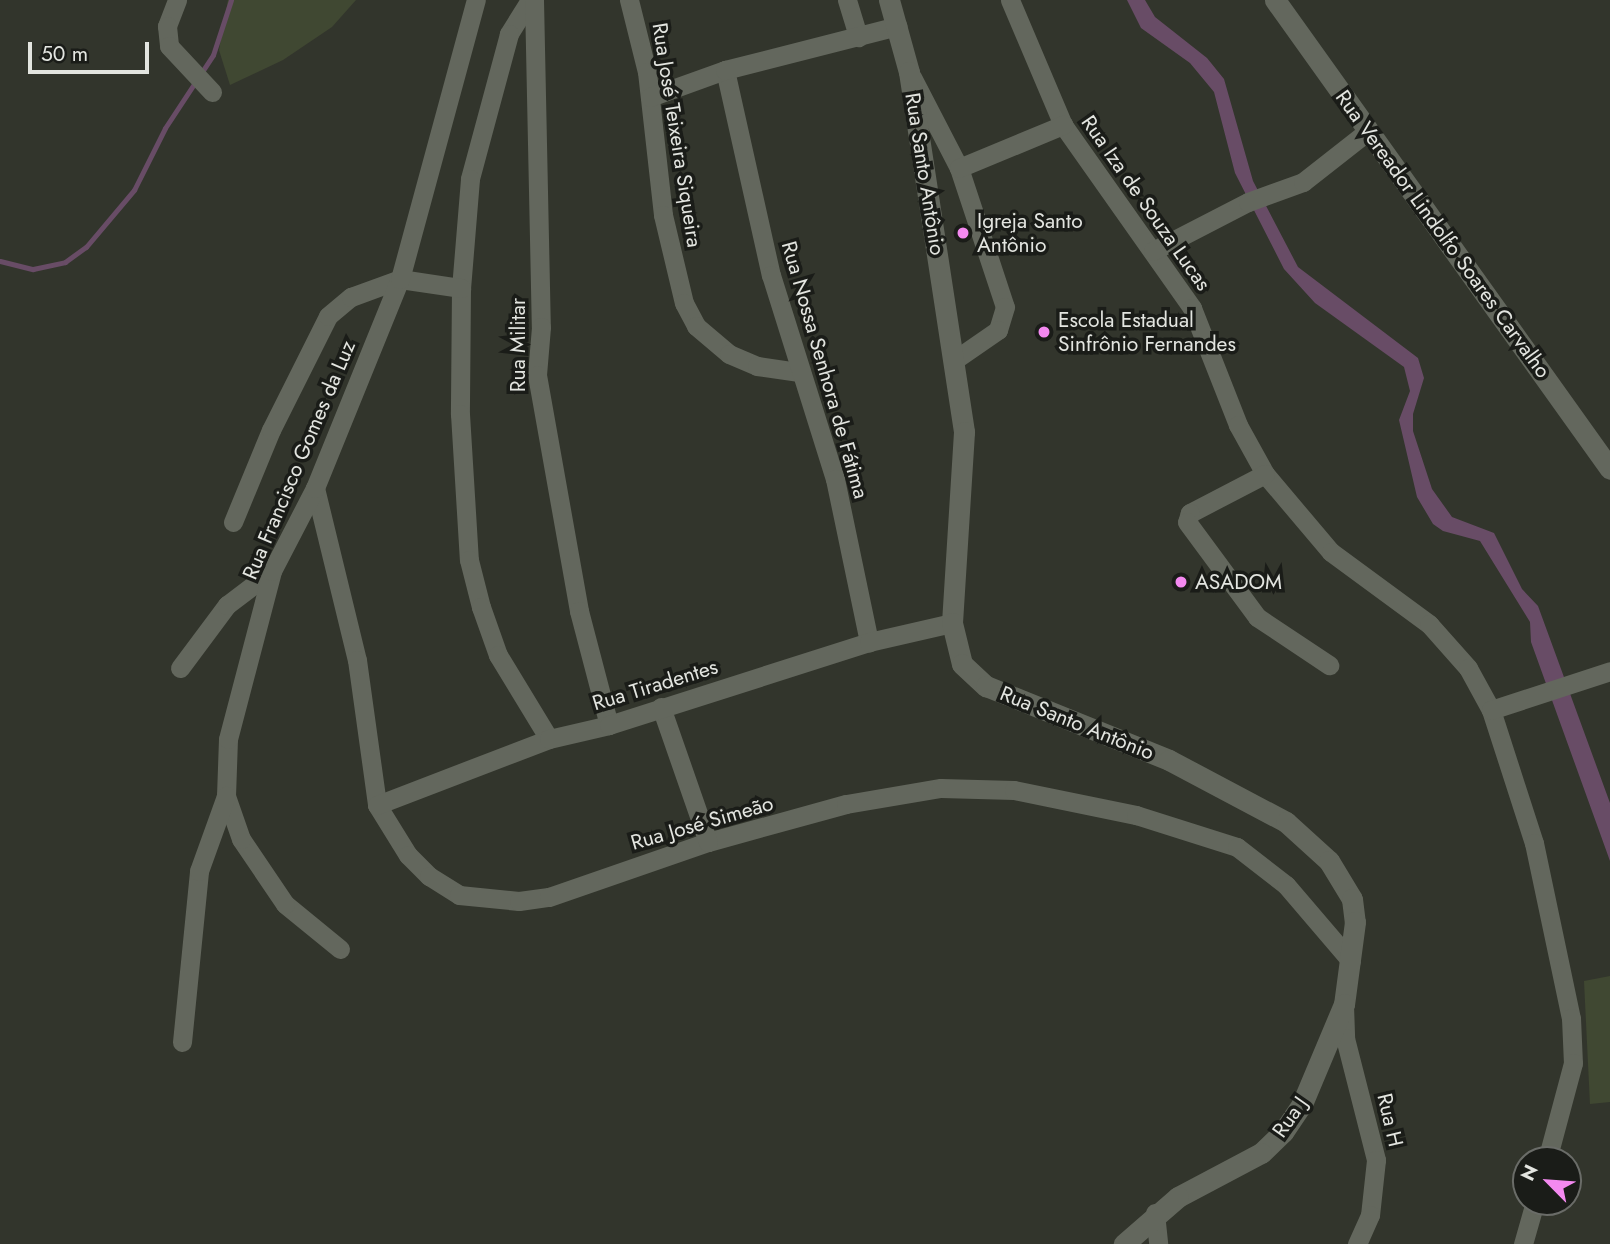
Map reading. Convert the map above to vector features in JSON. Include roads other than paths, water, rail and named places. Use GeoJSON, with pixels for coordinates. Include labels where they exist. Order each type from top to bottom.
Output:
{"type":"FeatureCollection","features":[{"type":"Feature","properties":{"kind":"main road","name":"Rua Santo Antônio"},"geometry":{"type":"LineString","coordinates":[[888,0],[909,72],[956,359],[964,432],[952,623],[962,664],[986,686],[1214,781],[1303,835],[1329,862],[1352,900],[1351,961]]}},
{"type":"Feature","properties":{"kind":"main road","name":"Rua Vereador Lindolfo Soares Carvalho"},"geometry":{"type":"LineString","coordinates":[[1275,0],[1610,469]]}},
{"type":"Feature","properties":{"kind":"main road","name":"Rua J"},"geometry":{"type":"LineString","coordinates":[[1124,1244],[1155,1213],[1261,1153],[1283,1132],[1302,1104],[1343,1004],[1351,961]]}},
{"type":"Feature","properties":{"kind":"street"},"geometry":{"type":"LineString","coordinates":[[177,0],[167,37],[174,54],[207,87]]}},
{"type":"Feature","properties":{"kind":"street","name":"Rua Francisco Gomes da Luz"},"geometry":{"type":"LineString","coordinates":[[340,949],[285,904],[242,839],[226,796],[228,739],[272,571],[315,488],[400,279],[476,0]]}},
{"type":"Feature","properties":{"kind":"street"},"geometry":{"type":"LineString","coordinates":[[532,0],[509,34],[481,129],[470,179],[461,288],[460,414],[469,560],[498,655],[549,739]]}},
{"type":"Feature","properties":{"kind":"street","name":"Rua Militar"},"geometry":{"type":"LineString","coordinates":[[532,0],[541,327],[537,375],[579,611],[609,725]]}},
{"type":"Feature","properties":{"kind":"street","name":"Rua José Teixeira Siqueira"},"geometry":{"type":"LineString","coordinates":[[629,0],[640,32],[663,215],[684,303],[696,326],[729,354],[757,366],[798,372]]}},
{"type":"Feature","properties":{"kind":"street"},"geometry":{"type":"LineString","coordinates":[[846,0],[858,37]]}},
{"type":"Feature","properties":{"kind":"street","name":"Rua Iza de Souza Lucas"},"geometry":{"type":"LineString","coordinates":[[1010,0],[1063,125],[1192,307],[1238,425],[1265,474],[1331,552],[1429,624],[1468,668],[1491,710],[1534,843],[1571,1018],[1573,1063],[1551,1146]]}},
{"type":"Feature","properties":{"kind":"street"},"geometry":{"type":"LineString","coordinates":[[650,97],[725,70],[897,26]]}},
{"type":"Feature","properties":{"kind":"street","name":"Rua Nossa Senhora de Fátima"},"geometry":{"type":"LineString","coordinates":[[725,70],[771,275],[798,372],[835,479],[869,642]]}},
{"type":"Feature","properties":{"kind":"street","name":"Rua Santo Antônio"},"geometry":{"type":"LineString","coordinates":[[909,72],[959,168],[1005,307],[998,330],[956,359]]}},
{"type":"Feature","properties":{"kind":"street"},"geometry":{"type":"LineString","coordinates":[[959,168],[1063,125]]}},
{"type":"Feature","properties":{"kind":"street"},"geometry":{"type":"LineString","coordinates":[[1153,251],[1255,200],[1319,173],[1368,131]]}},
{"type":"Feature","properties":{"kind":"street"},"geometry":{"type":"LineString","coordinates":[[233,522],[271,430],[328,316],[351,297],[400,279],[461,288]]}},
{"type":"Feature","properties":{"kind":"street"},"geometry":{"type":"LineString","coordinates":[[1265,474],[1190,513],[1187,522],[1257,617],[1329,665]]}},
{"type":"Feature","properties":{"kind":"street","name":"Rua José Simeão"},"geometry":{"type":"LineString","coordinates":[[315,488],[357,660],[377,805],[408,855],[429,876],[459,895],[484,900],[549,897],[708,842],[899,795],[941,789],[1014,790],[1136,815],[1237,847],[1286,886],[1351,961]]}},
{"type":"Feature","properties":{"kind":"street"},"geometry":{"type":"LineString","coordinates":[[180,668],[227,605],[272,571]]}},
{"type":"Feature","properties":{"kind":"street","name":"Rua Tiradentes"},"geometry":{"type":"LineString","coordinates":[[377,805],[549,739],[609,725],[869,642],[952,623]]}},
{"type":"Feature","properties":{"kind":"street"},"geometry":{"type":"LineString","coordinates":[[1491,710],[1610,671]]}},
{"type":"Feature","properties":{"kind":"street"},"geometry":{"type":"LineString","coordinates":[[661,707],[708,842]]}},
{"type":"Feature","properties":{"kind":"street"},"geometry":{"type":"LineString","coordinates":[[182,1042],[199,871],[226,796]]}},
{"type":"Feature","properties":{"kind":"street","name":"Rua H"},"geometry":{"type":"LineString","coordinates":[[1343,1004],[1345,1038],[1376,1160],[1370,1216],[1357,1244]]}},
{"type":"Feature","properties":{"kind":"street"},"geometry":{"type":"LineString","coordinates":[[1155,1213],[1158,1244]]}},
{"type":"Feature","properties":{"kind":"street"},"geometry":{"type":"LineString","coordinates":[[1523,1244],[1531,1216]]}},
{"type":"Feature","properties":{"kind":"waterway"},"geometry":{"type":"LineString","coordinates":[[0,261],[33,269],[65,262],[86,247],[134,190],[165,128],[213,55],[231,0]]}},
{"type":"Feature","properties":{"kind":"place","name":"Igreja Santo Antônio"},"geometry":{"type":"Point","coordinates":[963,233]}},
{"type":"Feature","properties":{"kind":"place","name":"Escola Estadual Sinfrônio Fernandes"},"geometry":{"type":"Point","coordinates":[1044,332]}},
{"type":"Feature","properties":{"kind":"place","name":"ASADOM"},"geometry":{"type":"Point","coordinates":[1181,582]}}]}
